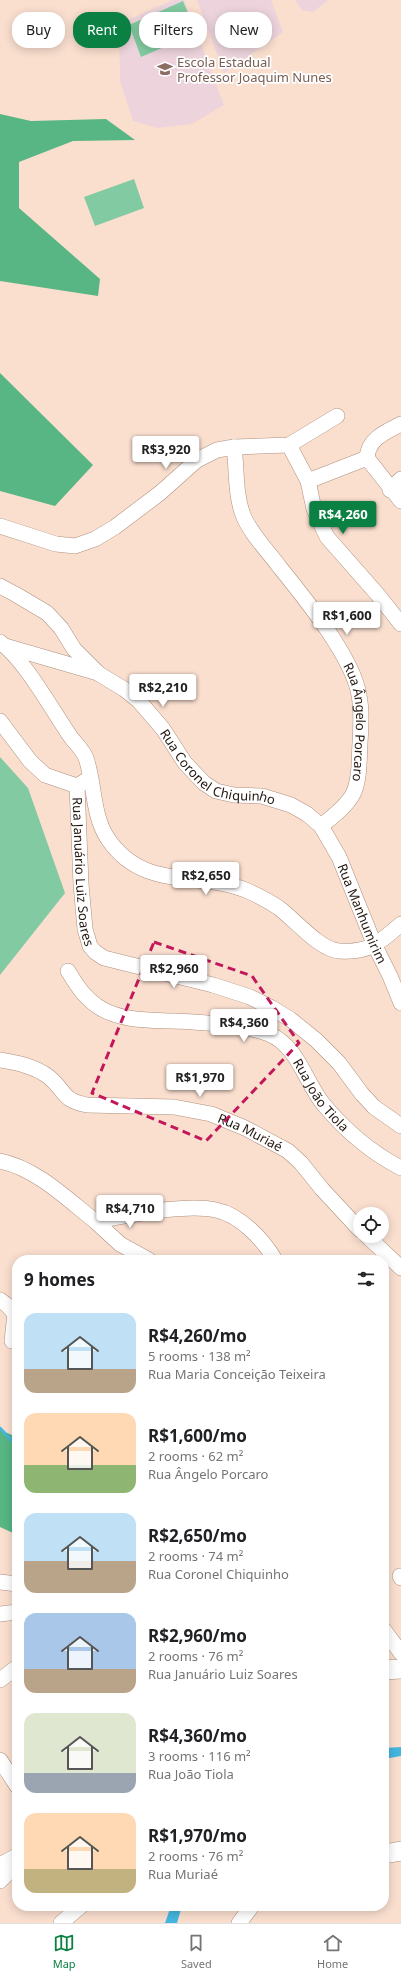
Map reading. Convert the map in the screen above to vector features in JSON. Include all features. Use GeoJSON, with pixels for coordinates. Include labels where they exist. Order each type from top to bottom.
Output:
{"type":"FeatureCollection","features":[{"type":"Feature","properties":{"kind":"main road"},"geometry":{"type":"LineString","coordinates":[[389,1670],[401,1669]]}},
{"type":"Feature","properties":{"kind":"main road"},"geometry":{"type":"LineString","coordinates":[[389,1853],[401,1851]]}},
{"type":"Feature","properties":{"kind":"main road"},"geometry":{"type":"LineString","coordinates":[[0,1867],[12,1861]]}},
{"type":"Feature","properties":{"kind":"street"},"geometry":{"type":"LineString","coordinates":[[0,526],[56,544],[75,546],[95,539],[115,527],[149,502],[197,460],[217,450],[234,447],[289,445],[337,416]]}},
{"type":"Feature","properties":{"kind":"street"},"geometry":{"type":"LineString","coordinates":[[401,424],[373,440],[367,451],[367,458],[390,490],[401,501]]}},
{"type":"Feature","properties":{"kind":"street"},"geometry":{"type":"LineString","coordinates":[[289,445],[308,481],[314,509],[327,537],[378,595],[401,624]]}},
{"type":"Feature","properties":{"kind":"street","name":"Rua Ângelo Porcaro"},"geometry":{"type":"LineString","coordinates":[[234,447],[237,486],[243,515],[258,539],[312,608],[338,647],[352,671],[359,694],[361,720],[360,750],[358,776],[353,794],[340,810],[321,826]]}},
{"type":"Feature","properties":{"kind":"street"},"geometry":{"type":"LineString","coordinates":[[308,481],[367,458]]}},
{"type":"Feature","properties":{"kind":"street"},"geometry":{"type":"LineString","coordinates":[[390,490],[401,479]]}},
{"type":"Feature","properties":{"kind":"street","name":"Rua Coronel Chiquinho"},"geometry":{"type":"LineString","coordinates":[[0,586],[47,613],[61,628],[74,649],[99,674],[124,689],[139,701],[163,729],[185,763],[204,783],[216,791],[234,795],[262,796],[291,805],[306,814],[321,826]]}},
{"type":"Feature","properties":{"kind":"street"},"geometry":{"type":"LineString","coordinates":[[3,644],[99,674]]}},
{"type":"Feature","properties":{"kind":"street"},"geometry":{"type":"LineString","coordinates":[[3,644],[29,674],[85,756],[91,778],[98,817],[108,839],[124,858],[142,870],[172,877],[228,885],[264,898],[280,908],[328,949],[351,951],[375,946],[401,924]]}},
{"type":"Feature","properties":{"kind":"street"},"geometry":{"type":"LineString","coordinates":[[0,721],[30,761],[45,775],[77,786],[91,778]]}},
{"type":"Feature","properties":{"kind":"street","name":"Rua Januário Luiz Soares"},"geometry":{"type":"LineString","coordinates":[[77,786],[81,884],[85,929],[90,946],[94,952],[104,958],[221,987],[250,996],[272,1008],[290,1019],[316,1040],[339,1063],[374,1107],[401,1126]]}},
{"type":"Feature","properties":{"kind":"street","name":"Rua Manhumirim"},"geometry":{"type":"LineString","coordinates":[[321,826],[339,857],[375,946],[401,1003]]}},
{"type":"Feature","properties":{"kind":"street","name":"Rua João Tiola"},"geometry":{"type":"LineString","coordinates":[[68,971],[81,993],[102,1009],[120,1015],[141,1019],[194,1022],[237,1028],[268,1034],[279,1039],[291,1050],[324,1104],[341,1122],[363,1143],[401,1168]]}},
{"type":"Feature","properties":{"kind":"street","name":"Rua Muriaé"},"geometry":{"type":"LineString","coordinates":[[0,1060],[22,1063],[38,1069],[50,1078],[68,1099],[75,1103],[88,1106],[174,1107],[211,1114],[245,1128],[288,1151],[301,1163],[322,1189],[353,1222]]}},
{"type":"Feature","properties":{"kind":"street"},"geometry":{"type":"LineString","coordinates":[[0,1161],[11,1163],[39,1178],[95,1221],[120,1244],[140,1255]]}},
{"type":"Feature","properties":{"kind":"street"},"geometry":{"type":"LineString","coordinates":[[95,1221],[183,1209],[216,1210],[235,1217],[256,1236],[271,1255]]}},
{"type":"Feature","properties":{"kind":"street"},"geometry":{"type":"LineString","coordinates":[[374,1243],[387,1255]]}},
{"type":"Feature","properties":{"kind":"street"},"geometry":{"type":"LineString","coordinates":[[389,1257],[401,1268]]}},
{"type":"Feature","properties":{"kind":"street"},"geometry":{"type":"LineString","coordinates":[[0,1300],[12,1311]]}},
{"type":"Feature","properties":{"kind":"street"},"geometry":{"type":"LineString","coordinates":[[10,1341],[12,1330]]}},
{"type":"Feature","properties":{"kind":"street"},"geometry":{"type":"LineString","coordinates":[[0,1582],[12,1583]]}},
{"type":"Feature","properties":{"kind":"street"},"geometry":{"type":"LineString","coordinates":[[0,1614],[12,1613]]}},
{"type":"Feature","properties":{"kind":"street"},"geometry":{"type":"LineString","coordinates":[[389,1637],[401,1653]]}},
{"type":"Feature","properties":{"kind":"street"},"geometry":{"type":"LineString","coordinates":[[0,1680],[12,1671]]}},
{"type":"Feature","properties":{"kind":"street"},"geometry":{"type":"LineString","coordinates":[[0,1760],[12,1778]]}},
{"type":"Feature","properties":{"kind":"street"},"geometry":{"type":"LineString","coordinates":[[0,1880],[12,1867]]}},
{"type":"Feature","properties":{"kind":"street"},"geometry":{"type":"LineString","coordinates":[[62,1923],[75,1911]]}},
{"type":"Feature","properties":{"kind":"street"},"geometry":{"type":"LineString","coordinates":[[239,1923],[248,1911]]}},
{"type":"Feature","properties":{"kind":"highlighted area"},"geometry":{"type":"Polygon","coordinates":[[[154,942],[252,976],[299,1043],[206,1141],[92,1093],[154,942]]]}},
{"type":"Feature","properties":{"kind":"shaded area","name":"Escola Estadual Professor Joaquim Nunes"},"geometry":{"type":"Polygon","coordinates":[[[173,0],[184,0],[189,12],[146,12],[173,0]]]}},
{"type":"Feature","properties":{"kind":"shaded area"},"geometry":{"type":"Polygon","coordinates":[[[197,0],[271,0],[283,32],[272,40],[272,12],[215,12],[215,48],[260,48],[224,73],[207,27],[207,12],[201,12],[197,0]]]}},
{"type":"Feature","properties":{"kind":"shaded area"},"geometry":{"type":"Polygon","coordinates":[[[295,0],[328,0],[313,12],[302,10],[295,0]]]}},
{"type":"Feature","properties":{"kind":"shaded area","name":"Escola Estadual Professor Joaquim Nunes"},"geometry":{"type":"Polygon","coordinates":[[[139,15],[139,48],[202,48],[224,105],[192,124],[157,128],[133,121],[120,81],[119,48],[131,48],[131,19],[139,15]]]}},
{"type":"Feature","properties":{"kind":"green space"},"geometry":{"type":"Polygon","coordinates":[[[183,1],[187,12],[158,12],[183,1]]]}},
{"type":"Feature","properties":{"kind":"green space"},"geometry":{"type":"Polygon","coordinates":[[[139,21],[139,48],[162,48],[141,57],[131,30],[131,24],[139,21]]]}},
{"type":"Feature","properties":{"kind":"green space"},"geometry":{"type":"Polygon","coordinates":[[[0,114],[31,121],[106,119],[135,140],[73,141],[19,162],[19,208],[100,279],[98,296],[0,281],[0,114]]]}},
{"type":"Feature","properties":{"kind":"green space"},"geometry":{"type":"Polygon","coordinates":[[[134,179],[144,208],[95,226],[84,197],[134,179]]]}},
{"type":"Feature","properties":{"kind":"green space"},"geometry":{"type":"Polygon","coordinates":[[[0,373],[93,465],[55,506],[0,491],[0,373]]]}},
{"type":"Feature","properties":{"kind":"green space"},"geometry":{"type":"Polygon","coordinates":[[[0,757],[28,788],[65,893],[0,975],[0,757]]]}},
{"type":"Feature","properties":{"kind":"green space"},"geometry":{"type":"Polygon","coordinates":[[[0,1430],[12,1435],[12,1533],[0,1527],[0,1430]]]}},
{"type":"Feature","properties":{"kind":"water"},"geometry":{"type":"Polygon","coordinates":[[[401,1747],[401,1756],[389,1758],[389,1748],[401,1747]]]}},
{"type":"Feature","properties":{"kind":"water"},"geometry":{"type":"Polygon","coordinates":[[[169,1911],[181,1911],[177,1923],[165,1923],[169,1911]]]}},
{"type":"Feature","properties":{"kind":"waterway"},"geometry":{"type":"LineString","coordinates":[[0,1428],[12,1441]]}},
{"type":"Feature","properties":{"kind":"place","name":"Escola Estadual Professor Joaquim Nunes"},"geometry":{"type":"Point","coordinates":[165,69]}}]}
